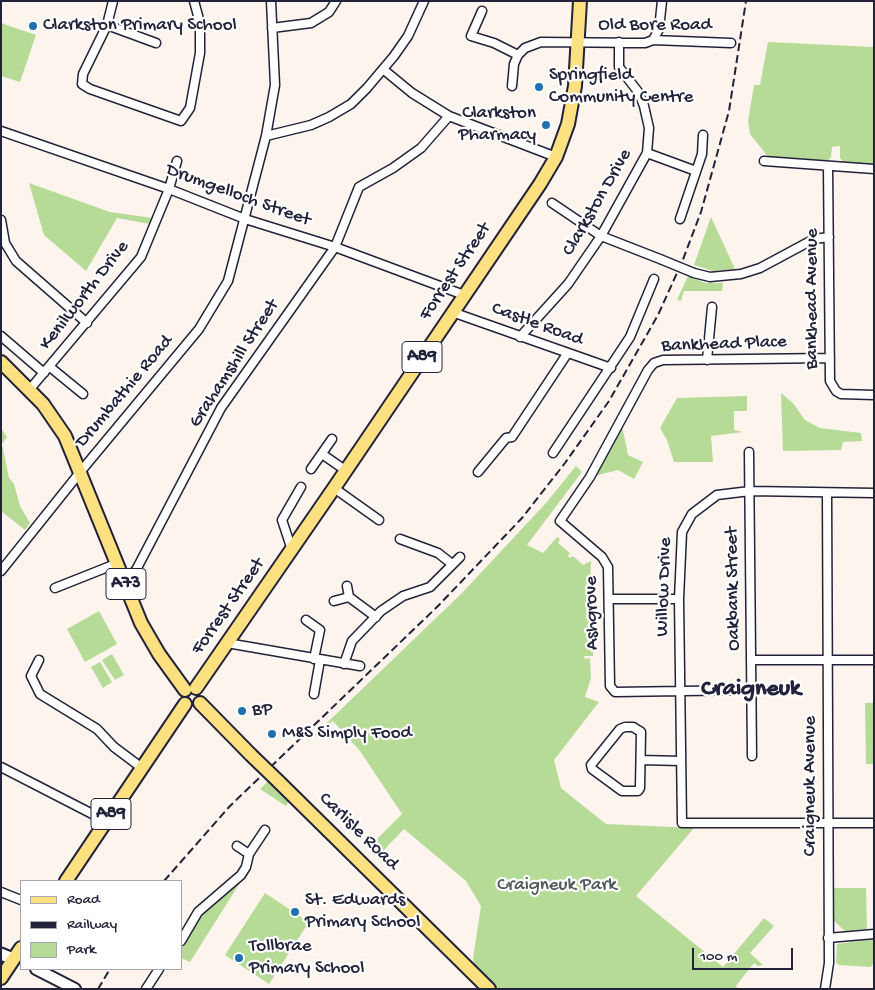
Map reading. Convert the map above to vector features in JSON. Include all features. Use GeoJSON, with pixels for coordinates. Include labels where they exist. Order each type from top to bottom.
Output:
{"type":"FeatureCollection","features":[{"type":"Feature","properties":{"kind":"main road","name":"Forrest Street"},"geometry":{"type":"LineString","coordinates":[[191,689],[227,643],[292,550],[556,156],[568,124],[575,86],[580,1]]}},
{"type":"Feature","properties":{"kind":"main road","name":"A73"},"geometry":{"type":"LineString","coordinates":[[1,362],[30,389],[59,426],[81,471],[146,633],[191,689]]}},
{"type":"Feature","properties":{"kind":"main road"},"geometry":{"type":"LineString","coordinates":[[191,689],[202,696],[200,703],[194,707],[185,704],[182,699],[191,689]]}},
{"type":"Feature","properties":{"kind":"main road","name":"Carlisle Road"},"geometry":{"type":"LineString","coordinates":[[200,703],[489,989]]}},
{"type":"Feature","properties":{"kind":"main road","name":"A89"},"geometry":{"type":"LineString","coordinates":[[67,880],[185,704]]}},
{"type":"Feature","properties":{"kind":"main road"},"geometry":{"type":"LineString","coordinates":[[1,954],[17,961],[1,978]]}},
{"type":"Feature","properties":{"kind":"street"},"geometry":{"type":"LineString","coordinates":[[113,1],[107,25],[83,74],[82,84],[90,89],[181,121],[190,108],[200,53],[200,23],[194,1]]}},
{"type":"Feature","properties":{"kind":"street","name":"Drumbathie Road"},"geometry":{"type":"LineString","coordinates":[[1,572],[81,471],[199,329],[228,281],[266,136],[275,85],[271,1]]}},
{"type":"Feature","properties":{"kind":"street"},"geometry":{"type":"LineString","coordinates":[[272,28],[311,24],[329,12],[336,1]]}},
{"type":"Feature","properties":{"kind":"street"},"geometry":{"type":"LineString","coordinates":[[266,136],[311,126],[350,104],[384,70],[408,36],[424,1]]}},
{"type":"Feature","properties":{"kind":"street"},"geometry":{"type":"LineString","coordinates":[[653,40],[659,30],[662,1]]}},
{"type":"Feature","properties":{"kind":"street"},"geometry":{"type":"LineString","coordinates":[[482,11],[470,36],[494,43],[518,54],[514,64],[512,86]]}},
{"type":"Feature","properties":{"kind":"street"},"geometry":{"type":"LineString","coordinates":[[107,25],[156,43]]}},
{"type":"Feature","properties":{"kind":"street","name":"Old Bore Road"},"geometry":{"type":"LineString","coordinates":[[518,54],[525,48],[541,42],[645,43],[653,40],[732,43]]}},
{"type":"Feature","properties":{"kind":"street","name":"Clarkston Drive"},"geometry":{"type":"LineString","coordinates":[[520,337],[568,284],[601,236],[647,153],[649,128],[644,106],[639,93],[619,67],[618,42]]}},
{"type":"Feature","properties":{"kind":"street"},"geometry":{"type":"LineString","coordinates":[[384,70],[412,93],[449,116],[556,156]]}},
{"type":"Feature","properties":{"kind":"street","name":"Grahamshill Street"},"geometry":{"type":"LineString","coordinates":[[125,581],[136,570],[221,408],[335,247],[359,187],[393,168],[421,148],[449,116]]}},
{"type":"Feature","properties":{"kind":"street","name":"Drumgelloch Street"},"geometry":{"type":"LineString","coordinates":[[1,131],[169,189],[245,219],[335,247],[464,295]]}},
{"type":"Feature","properties":{"kind":"street"},"geometry":{"type":"LineString","coordinates":[[680,219],[702,154],[703,135]]}},
{"type":"Feature","properties":{"kind":"street"},"geometry":{"type":"LineString","coordinates":[[647,153],[696,171]]}},
{"type":"Feature","properties":{"kind":"street","name":"Kenilworth Drive"},"geometry":{"type":"LineString","coordinates":[[30,389],[140,257],[169,189],[177,161]]}},
{"type":"Feature","properties":{"kind":"street"},"geometry":{"type":"LineString","coordinates":[[764,161],[874,169]]}},
{"type":"Feature","properties":{"kind":"street","name":"Bankhead Avenue"},"geometry":{"type":"LineString","coordinates":[[828,166],[830,381],[836,391],[847,394],[874,395]]}},
{"type":"Feature","properties":{"kind":"street"},"geometry":{"type":"LineString","coordinates":[[552,204],[601,236],[694,273],[710,277],[741,274],[760,268],[814,239],[829,237]]}},
{"type":"Feature","properties":{"kind":"street"},"geometry":{"type":"LineString","coordinates":[[1,220],[5,243],[16,261],[87,322]]}},
{"type":"Feature","properties":{"kind":"street"},"geometry":{"type":"LineString","coordinates":[[553,453],[630,337],[654,279]]}},
{"type":"Feature","properties":{"kind":"street"},"geometry":{"type":"LineString","coordinates":[[707,360],[712,307]]}},
{"type":"Feature","properties":{"kind":"street","name":"Castle Road"},"geometry":{"type":"LineString","coordinates":[[452,312],[611,368]]}},
{"type":"Feature","properties":{"kind":"street"},"geometry":{"type":"LineString","coordinates":[[1,336],[83,394]]}},
{"type":"Feature","properties":{"kind":"street"},"geometry":{"type":"LineString","coordinates":[[478,472],[506,438],[512,437],[567,354]]}},
{"type":"Feature","properties":{"kind":"street","name":"Bankhead Place"},"geometry":{"type":"LineString","coordinates":[[560,522],[590,477],[651,366],[663,360],[830,358]]}},
{"type":"Feature","properties":{"kind":"street"},"geometry":{"type":"LineString","coordinates":[[311,469],[332,439]]}},
{"type":"Feature","properties":{"kind":"street","name":"Oakbank Street"},"geometry":{"type":"LineString","coordinates":[[749,452],[752,756]]}},
{"type":"Feature","properties":{"kind":"street"},"geometry":{"type":"LineString","coordinates":[[322,454],[345,470]]}},
{"type":"Feature","properties":{"kind":"street"},"geometry":{"type":"LineString","coordinates":[[292,550],[282,520],[301,487]]}},
{"type":"Feature","properties":{"kind":"street"},"geometry":{"type":"LineString","coordinates":[[334,488],[379,520]]}},
{"type":"Feature","properties":{"kind":"street","name":"Willow Drive"},"geometry":{"type":"LineString","coordinates":[[828,823],[682,823],[679,599],[682,532],[692,514],[717,495],[750,491],[874,493]]}},
{"type":"Feature","properties":{"kind":"street","name":"Craigneuk Avenue"},"geometry":{"type":"LineString","coordinates":[[825,989],[828,963],[827,493]]}},
{"type":"Feature","properties":{"kind":"street","name":"Ashgrove"},"geometry":{"type":"LineString","coordinates":[[560,522],[602,557],[608,566],[610,686],[615,692],[680,692]]}},
{"type":"Feature","properties":{"kind":"street"},"geometry":{"type":"LineString","coordinates":[[400,538],[438,553],[452,564]]}},
{"type":"Feature","properties":{"kind":"street"},"geometry":{"type":"LineString","coordinates":[[344,664],[352,641],[380,611],[403,596],[430,587],[460,557]]}},
{"type":"Feature","properties":{"kind":"street"},"geometry":{"type":"LineString","coordinates":[[55,588],[118,563]]}},
{"type":"Feature","properties":{"kind":"street"},"geometry":{"type":"LineString","coordinates":[[347,586],[349,597],[376,617]]}},
{"type":"Feature","properties":{"kind":"street"},"geometry":{"type":"LineString","coordinates":[[334,602],[349,597]]}},
{"type":"Feature","properties":{"kind":"street"},"geometry":{"type":"LineString","coordinates":[[609,599],[679,599]]}},
{"type":"Feature","properties":{"kind":"street"},"geometry":{"type":"LineString","coordinates":[[306,620],[320,630],[314,694]]}},
{"type":"Feature","properties":{"kind":"street"},"geometry":{"type":"LineString","coordinates":[[227,643],[360,666]]}},
{"type":"Feature","properties":{"kind":"street"},"geometry":{"type":"LineString","coordinates":[[39,660],[31,676],[40,694],[97,729],[114,747],[142,768]]}},
{"type":"Feature","properties":{"kind":"street"},"geometry":{"type":"LineString","coordinates":[[752,660],[874,660]]}},
{"type":"Feature","properties":{"kind":"street"},"geometry":{"type":"LineString","coordinates":[[680,692],[751,690]]}},
{"type":"Feature","properties":{"kind":"street"},"geometry":{"type":"LineString","coordinates":[[625,727],[633,727],[641,732],[641,760],[640,788],[638,791],[622,791],[592,768],[591,765],[620,729],[625,727]]}},
{"type":"Feature","properties":{"kind":"street"},"geometry":{"type":"LineString","coordinates":[[641,760],[682,761]]}},
{"type":"Feature","properties":{"kind":"street"},"geometry":{"type":"LineString","coordinates":[[1,767],[106,820]]}},
{"type":"Feature","properties":{"kind":"street"},"geometry":{"type":"LineString","coordinates":[[828,823],[874,823]]}},
{"type":"Feature","properties":{"kind":"street"},"geometry":{"type":"LineString","coordinates":[[182,939],[198,912],[241,875],[246,867],[249,854],[265,830]]}},
{"type":"Feature","properties":{"kind":"street"},"geometry":{"type":"LineString","coordinates":[[237,846],[249,854]]}},
{"type":"Feature","properties":{"kind":"street"},"geometry":{"type":"LineString","coordinates":[[1,892],[20,900]]}},
{"type":"Feature","properties":{"kind":"street"},"geometry":{"type":"LineString","coordinates":[[828,938],[874,934]]}},
{"type":"Feature","properties":{"kind":"street"},"geometry":{"type":"LineString","coordinates":[[38,970],[75,989]]}},
{"type":"Feature","properties":{"kind":"street"},"geometry":{"type":"LineString","coordinates":[[146,989],[158,970]]}},
{"type":"Feature","properties":{"kind":"green space"},"geometry":{"type":"Polygon","coordinates":[[[1,23],[36,35],[20,82],[1,76],[1,23]]]}},
{"type":"Feature","properties":{"kind":"green space"},"geometry":{"type":"Polygon","coordinates":[[[768,42],[873,47],[874,166],[845,164],[840,158],[840,146],[832,147],[831,157],[827,162],[769,158],[750,134],[748,121],[754,85],[760,85],[768,42]]]}},
{"type":"Feature","properties":{"kind":"green space"},"geometry":{"type":"Polygon","coordinates":[[[29,183],[110,212],[152,218],[150,224],[117,218],[86,271],[44,235],[29,183]]]}},
{"type":"Feature","properties":{"kind":"green space"},"geometry":{"type":"Polygon","coordinates":[[[711,217],[735,269],[713,271],[694,265],[711,217]]]}},
{"type":"Feature","properties":{"kind":"green space"},"geometry":{"type":"Polygon","coordinates":[[[688,276],[706,283],[723,283],[722,291],[684,291],[681,301],[677,300],[688,276]]]}},
{"type":"Feature","properties":{"kind":"green space"},"geometry":{"type":"Polygon","coordinates":[[[781,393],[793,403],[805,420],[820,428],[861,433],[862,441],[843,442],[841,450],[783,451],[781,393]]]}},
{"type":"Feature","properties":{"kind":"green space"},"geometry":{"type":"Polygon","coordinates":[[[747,396],[747,411],[734,411],[734,430],[743,432],[711,436],[713,462],[674,462],[667,440],[660,428],[677,398],[747,396]]]}},
{"type":"Feature","properties":{"kind":"green space"},"geometry":{"type":"Polygon","coordinates":[[[621,421],[628,455],[643,462],[634,479],[618,470],[590,477],[621,421]]]}},
{"type":"Feature","properties":{"kind":"green space"},"geometry":{"type":"Polygon","coordinates":[[[1,428],[7,437],[2,444],[9,478],[14,484],[20,506],[30,523],[25,530],[1,511],[1,428]]]}},
{"type":"Feature","properties":{"kind":"green space","name":"Craigneuk Park"},"geometry":{"type":"Polygon","coordinates":[[[576,466],[582,472],[527,545],[543,553],[557,537],[560,539],[558,543],[570,553],[568,556],[570,558],[573,556],[583,565],[591,561],[590,586],[594,586],[595,591],[590,591],[590,609],[599,609],[599,612],[591,612],[591,652],[593,652],[593,656],[584,656],[585,659],[590,658],[591,678],[585,697],[599,702],[554,760],[561,788],[606,824],[694,828],[636,896],[723,967],[764,918],[774,926],[750,953],[763,965],[758,966],[754,963],[736,986],[738,989],[497,989],[475,967],[473,958],[481,906],[466,881],[404,829],[383,851],[374,842],[402,814],[360,751],[333,721],[305,744],[462,593],[546,503],[576,466]]]}},
{"type":"Feature","properties":{"kind":"green space"},"geometry":{"type":"Polygon","coordinates":[[[99,611],[117,644],[85,662],[67,629],[99,611]]]}},
{"type":"Feature","properties":{"kind":"green space"},"geometry":{"type":"Polygon","coordinates":[[[112,654],[124,675],[115,680],[102,660],[112,654]]]}},
{"type":"Feature","properties":{"kind":"green space"},"geometry":{"type":"Polygon","coordinates":[[[100,662],[112,682],[103,688],[91,667],[100,662]]]}},
{"type":"Feature","properties":{"kind":"green space"},"geometry":{"type":"Polygon","coordinates":[[[874,700],[874,764],[866,764],[865,703],[873,703],[874,700]]]}},
{"type":"Feature","properties":{"kind":"green space"},"geometry":{"type":"Polygon","coordinates":[[[269,780],[289,801],[286,806],[260,789],[269,780]]]}},
{"type":"Feature","properties":{"kind":"green space"},"geometry":{"type":"Polygon","coordinates":[[[243,878],[190,962],[182,958],[182,947],[199,918],[243,878]]]}},
{"type":"Feature","properties":{"kind":"green space"},"geometry":{"type":"Polygon","coordinates":[[[833,888],[866,888],[867,929],[845,931],[834,921],[833,888]]]}},
{"type":"Feature","properties":{"kind":"green space"},"geometry":{"type":"Polygon","coordinates":[[[265,893],[309,922],[269,984],[225,955],[265,893]]]}},
{"type":"Feature","properties":{"kind":"green space"},"geometry":{"type":"Polygon","coordinates":[[[874,939],[874,962],[871,967],[839,965],[836,963],[837,944],[874,939]]]}},
{"type":"Feature","properties":{"kind":"railway"},"geometry":{"type":"LineString","coordinates":[[165,880],[230,806],[438,606],[522,518],[565,463],[609,401],[658,315],[682,262],[701,212],[729,111],[746,1]]}},
{"type":"Feature","properties":{"kind":"railway"},"geometry":{"type":"LineString","coordinates":[[98,989],[109,970]]}},
{"type":"Feature","properties":{"kind":"place","name":"Clarkston Primary School"},"geometry":{"type":"Point","coordinates":[33,26]}},
{"type":"Feature","properties":{"kind":"place","name":"Springfield Community Centre"},"geometry":{"type":"Point","coordinates":[539,87]}},
{"type":"Feature","properties":{"kind":"place","name":"Clarkston Pharmacy"},"geometry":{"type":"Point","coordinates":[546,125]}},
{"type":"Feature","properties":{"kind":"place","name":"BP"},"geometry":{"type":"Point","coordinates":[242,711]}},
{"type":"Feature","properties":{"kind":"place","name":"M&S Simply Food"},"geometry":{"type":"Point","coordinates":[272,734]}},
{"type":"Feature","properties":{"kind":"place","name":"St. Edwards Primary School"},"geometry":{"type":"Point","coordinates":[295,912]}},
{"type":"Feature","properties":{"kind":"place","name":"Tollbrae Primary School"},"geometry":{"type":"Point","coordinates":[239,958]}},
{"type":"Feature","properties":{"kind":"district","name":"Craigneuk"},"geometry":{"type":"Point","coordinates":[751,690]}}]}
